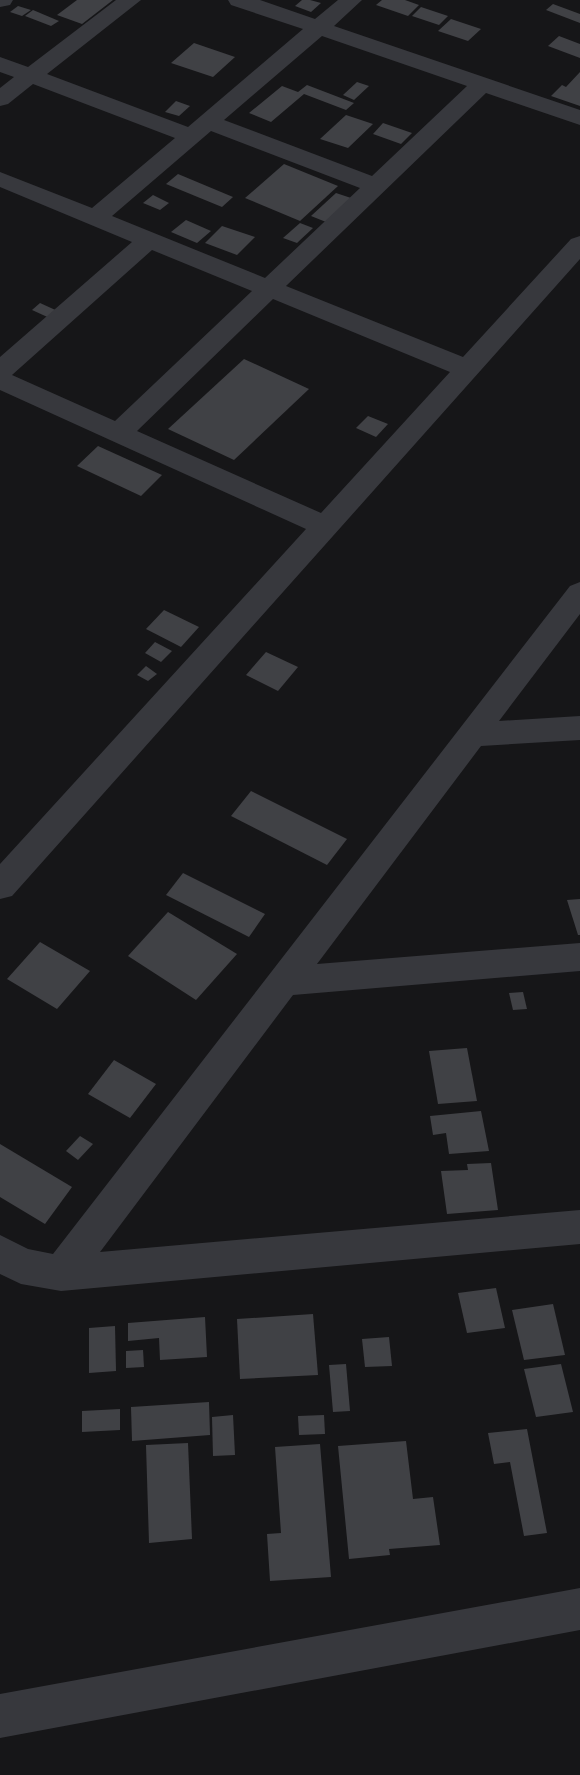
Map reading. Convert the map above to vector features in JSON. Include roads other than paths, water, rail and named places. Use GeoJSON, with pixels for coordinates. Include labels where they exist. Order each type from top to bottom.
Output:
{"type":"FeatureCollection","features":[{"type":"Feature","properties":{"kind":"street"},"geometry":{"type":"LineString","coordinates":[[0,99],[130,0]]}},
{"type":"Feature","properties":{"kind":"street"},"geometry":{"type":"LineString","coordinates":[[239,0],[580,118]]}},
{"type":"Feature","properties":{"kind":"street"},"geometry":{"type":"LineString","coordinates":[[94,218],[351,0]]}},
{"type":"Feature","properties":{"kind":"street"},"geometry":{"type":"LineString","coordinates":[[0,64],[31,76],[376,186]]}},
{"type":"Feature","properties":{"kind":"street"},"geometry":{"type":"LineString","coordinates":[[118,433],[482,84]]}},
{"type":"Feature","properties":{"kind":"street"},"geometry":{"type":"LineString","coordinates":[[0,179],[467,369]]}},
{"type":"Feature","properties":{"kind":"street"},"geometry":{"type":"LineString","coordinates":[[0,371],[149,240]]}},
{"type":"Feature","properties":{"kind":"street"},"geometry":{"type":"LineString","coordinates":[[0,886],[580,244]]}},
{"type":"Feature","properties":{"kind":"street"},"geometry":{"type":"LineString","coordinates":[[0,380],[325,526]]}},
{"type":"Feature","properties":{"kind":"street"},"geometry":{"type":"LineString","coordinates":[[61,1273],[580,593]]}},
{"type":"Feature","properties":{"kind":"street"},"geometry":{"type":"LineString","coordinates":[[471,735],[580,728]]}},
{"type":"Feature","properties":{"kind":"street"},"geometry":{"type":"LineString","coordinates":[[284,981],[580,957]]}},
{"type":"Feature","properties":{"kind":"street"},"geometry":{"type":"LineString","coordinates":[[0,1253],[21,1266],[61,1273],[580,1227]]}},
{"type":"Feature","properties":{"kind":"street"},"geometry":{"type":"LineString","coordinates":[[0,1716],[580,1609]]}}]}
